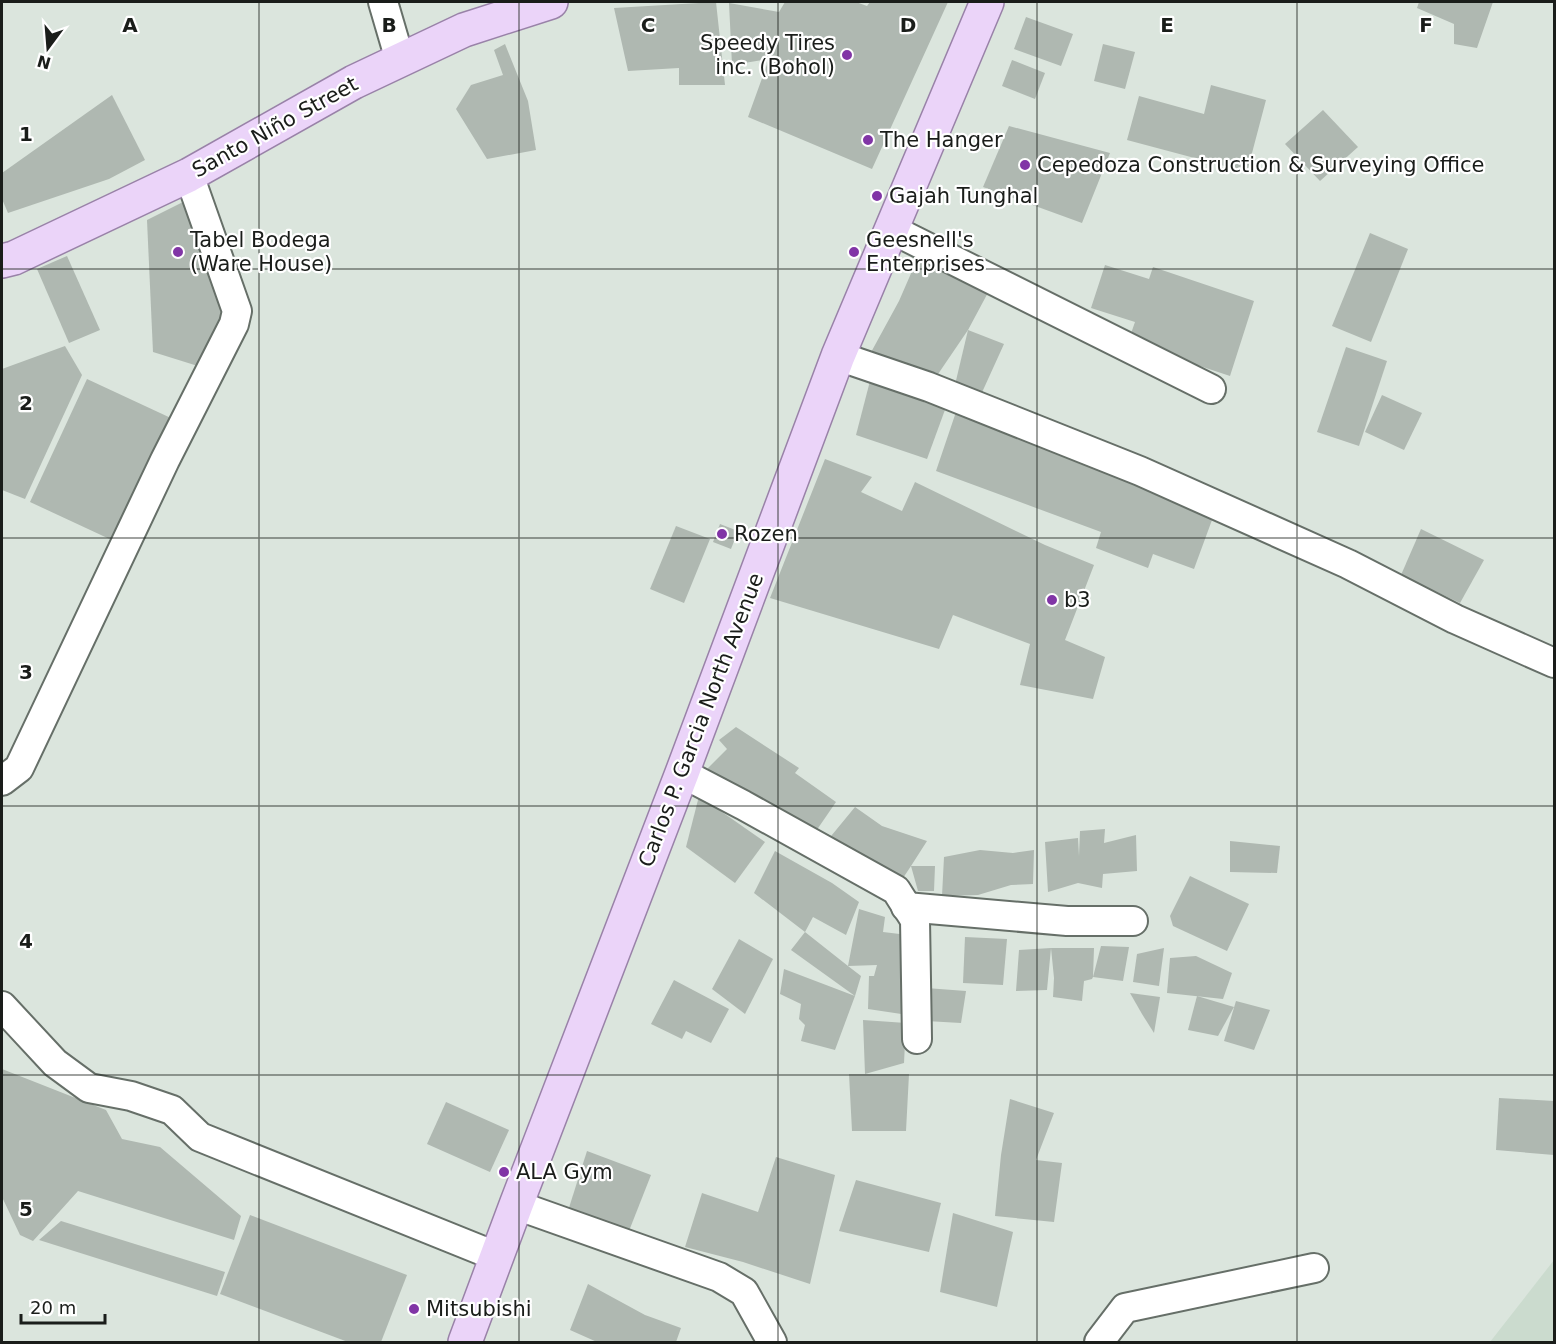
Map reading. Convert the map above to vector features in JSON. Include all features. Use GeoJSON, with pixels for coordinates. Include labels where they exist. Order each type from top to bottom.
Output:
{"type":"FeatureCollection","features":[{"type":"Feature","properties":{"kind":"main road","name":"Santo Niño Street"},"geometry":{"type":"LineString","coordinates":[[2,261],[14,258],[189,175],[354,82],[400,60],[464,30],[551,2]]}},
{"type":"Feature","properties":{"kind":"main road","name":"Carlos P. Garcia North Avenue"},"geometry":{"type":"LineString","coordinates":[[465,1342],[838,356],[987,2]]}},
{"type":"Feature","properties":{"kind":"street"},"geometry":{"type":"LineString","coordinates":[[383,2],[400,60]]}},
{"type":"Feature","properties":{"kind":"street"},"geometry":{"type":"LineString","coordinates":[[2,781],[19,768],[165,460],[234,324],[237,310],[189,175]]}},
{"type":"Feature","properties":{"kind":"street"},"geometry":{"type":"LineString","coordinates":[[891,229],[1210,389]]}},
{"type":"Feature","properties":{"kind":"street"},"geometry":{"type":"LineString","coordinates":[[838,356],[929,387],[1140,471],[1348,564],[1455,620],[1554,663]]}},
{"type":"Feature","properties":{"kind":"street"},"geometry":{"type":"LineString","coordinates":[[682,773],[896,890],[915,920],[917,1039]]}},
{"type":"Feature","properties":{"kind":"street"},"geometry":{"type":"LineString","coordinates":[[906,907],[1067,921],[1133,921]]}},
{"type":"Feature","properties":{"kind":"street"},"geometry":{"type":"LineString","coordinates":[[2,1006],[55,1063],[89,1088],[131,1096],[172,1110],[200,1137],[498,1257]]}},
{"type":"Feature","properties":{"kind":"street"},"geometry":{"type":"LineString","coordinates":[[516,1205],[719,1277],[744,1292],[772,1342]]}},
{"type":"Feature","properties":{"kind":"street"},"geometry":{"type":"LineString","coordinates":[[1099,1342],[1125,1308],[1314,1268]]}},
{"type":"Feature","properties":{"kind":"shaded area"},"geometry":{"type":"Polygon","coordinates":[[[1554,1260],[1554,1342],[1490,1342],[1554,1260]]]}},
{"type":"Feature","properties":{"kind":"building"},"geometry":{"type":"Polygon","coordinates":[[[716,2],[725,85],[679,85],[679,68],[628,71],[614,8],[716,2]]]}},
{"type":"Feature","properties":{"kind":"building"},"geometry":{"type":"Polygon","coordinates":[[[785,2],[856,2],[867,6],[870,2],[948,2],[872,169],[748,117],[769,59],[732,65],[729,3],[779,12],[785,2]]]}},
{"type":"Feature","properties":{"kind":"building"},"geometry":{"type":"Polygon","coordinates":[[[1419,2],[1493,2],[1477,48],[1454,44],[1454,24],[1417,8],[1419,2]]]}},
{"type":"Feature","properties":{"kind":"building"},"geometry":{"type":"Polygon","coordinates":[[[1026,17],[1073,34],[1061,66],[1014,49],[1026,17]]]}},
{"type":"Feature","properties":{"kind":"building"},"geometry":{"type":"Polygon","coordinates":[[[505,44],[528,101],[536,150],[487,159],[456,109],[471,85],[503,75],[494,50],[505,44]]]}},
{"type":"Feature","properties":{"kind":"building"},"geometry":{"type":"Polygon","coordinates":[[[1103,44],[1135,52],[1125,89],[1094,81],[1103,44]]]}},
{"type":"Feature","properties":{"kind":"building"},"geometry":{"type":"Polygon","coordinates":[[[1012,60],[1045,73],[1035,99],[1002,86],[1012,60]]]}},
{"type":"Feature","properties":{"kind":"building"},"geometry":{"type":"Polygon","coordinates":[[[1211,85],[1266,100],[1247,172],[1127,140],[1139,96],[1204,114],[1211,85]]]}},
{"type":"Feature","properties":{"kind":"building"},"geometry":{"type":"Polygon","coordinates":[[[112,95],[145,160],[109,179],[8,213],[2,199],[2,173],[112,95]]]}},
{"type":"Feature","properties":{"kind":"building"},"geometry":{"type":"Polygon","coordinates":[[[1323,110],[1358,147],[1320,181],[1285,144],[1323,110]]]}},
{"type":"Feature","properties":{"kind":"building"},"geometry":{"type":"Polygon","coordinates":[[[1009,126],[1110,153],[1082,223],[983,187],[1009,126]]]}},
{"type":"Feature","properties":{"kind":"building","name":"Tabel Bodega (Ware House)"},"geometry":{"type":"Polygon","coordinates":[[[191,198],[227,312],[201,367],[153,352],[147,220],[191,198]]]}},
{"type":"Feature","properties":{"kind":"building"},"geometry":{"type":"Polygon","coordinates":[[[1370,233],[1408,249],[1371,342],[1332,326],[1370,233]]]}},
{"type":"Feature","properties":{"kind":"building"},"geometry":{"type":"Polygon","coordinates":[[[919,255],[991,287],[968,330],[934,380],[869,356],[899,301],[919,255]]]}},
{"type":"Feature","properties":{"kind":"building"},"geometry":{"type":"Polygon","coordinates":[[[67,256],[100,330],[69,343],[37,269],[67,256]]]}},
{"type":"Feature","properties":{"kind":"building"},"geometry":{"type":"Polygon","coordinates":[[[1105,265],[1149,279],[1153,267],[1254,301],[1230,376],[1128,342],[1135,322],[1091,308],[1105,265]]]}},
{"type":"Feature","properties":{"kind":"building"},"geometry":{"type":"Polygon","coordinates":[[[968,330],[1004,344],[979,399],[954,389],[968,330]]]}},
{"type":"Feature","properties":{"kind":"building"},"geometry":{"type":"Polygon","coordinates":[[[65,346],[82,375],[25,499],[2,490],[2,369],[65,346]]]}},
{"type":"Feature","properties":{"kind":"building"},"geometry":{"type":"Polygon","coordinates":[[[1346,347],[1387,361],[1359,446],[1317,432],[1346,347]]]}},
{"type":"Feature","properties":{"kind":"building"},"geometry":{"type":"Polygon","coordinates":[[[87,379],[173,419],[116,542],[30,502],[87,379]]]}},
{"type":"Feature","properties":{"kind":"building"},"geometry":{"type":"Polygon","coordinates":[[[870,381],[946,407],[927,459],[856,435],[870,381]]]}},
{"type":"Feature","properties":{"kind":"building"},"geometry":{"type":"Polygon","coordinates":[[[1382,395],[1422,413],[1404,450],[1365,432],[1382,395]]]}},
{"type":"Feature","properties":{"kind":"building"},"geometry":{"type":"Polygon","coordinates":[[[957,409],[1212,520],[1194,569],[1153,554],[1148,568],[1096,548],[1101,532],[936,471],[957,409]]]}},
{"type":"Feature","properties":{"kind":"building"},"geometry":{"type":"Polygon","coordinates":[[[825,459],[872,477],[861,492],[902,511],[915,482],[1045,545],[1094,565],[1065,640],[1105,657],[1093,699],[1020,685],[1030,644],[953,615],[939,649],[770,598],[825,459]]]}},
{"type":"Feature","properties":{"kind":"building"},"geometry":{"type":"Polygon","coordinates":[[[720,524],[738,531],[731,549],[713,542],[720,524]]]}},
{"type":"Feature","properties":{"kind":"building"},"geometry":{"type":"Polygon","coordinates":[[[676,526],[710,539],[684,603],[650,589],[676,526]]]}},
{"type":"Feature","properties":{"kind":"building"},"geometry":{"type":"Polygon","coordinates":[[[1421,529],[1484,560],[1460,603],[1401,575],[1421,529]]]}},
{"type":"Feature","properties":{"kind":"building"},"geometry":{"type":"Polygon","coordinates":[[[736,727],[799,768],[795,773],[836,802],[814,834],[704,772],[727,749],[719,740],[736,727]]]}},
{"type":"Feature","properties":{"kind":"building"},"geometry":{"type":"Polygon","coordinates":[[[699,796],[765,842],[735,883],[686,847],[699,796]]]}},
{"type":"Feature","properties":{"kind":"building"},"geometry":{"type":"Polygon","coordinates":[[[855,807],[882,826],[927,841],[901,881],[827,841],[855,807]]]}},
{"type":"Feature","properties":{"kind":"building"},"geometry":{"type":"Polygon","coordinates":[[[1105,829],[1104,843],[1136,835],[1137,871],[1103,874],[1102,888],[1078,883],[1048,892],[1045,842],[1078,838],[1079,856],[1080,831],[1105,829]]]}},
{"type":"Feature","properties":{"kind":"building"},"geometry":{"type":"Polygon","coordinates":[[[1230,841],[1280,846],[1277,873],[1230,872],[1230,841]]]}},
{"type":"Feature","properties":{"kind":"building"},"geometry":{"type":"Polygon","coordinates":[[[980,850],[1013,853],[1034,850],[1033,884],[1011,885],[978,895],[942,896],[944,857],[980,850]]]}},
{"type":"Feature","properties":{"kind":"building"},"geometry":{"type":"Polygon","coordinates":[[[775,851],[832,883],[859,902],[846,935],[813,917],[805,932],[754,893],[775,851]]]}},
{"type":"Feature","properties":{"kind":"building"},"geometry":{"type":"Polygon","coordinates":[[[911,866],[935,866],[934,891],[918,891],[911,866]]]}},
{"type":"Feature","properties":{"kind":"building"},"geometry":{"type":"Polygon","coordinates":[[[1190,876],[1249,904],[1227,951],[1173,926],[1170,916],[1190,876]]]}},
{"type":"Feature","properties":{"kind":"building"},"geometry":{"type":"Polygon","coordinates":[[[859,909],[885,917],[883,932],[908,935],[908,1015],[868,1009],[869,976],[874,976],[877,965],[848,966],[859,909]]]}},
{"type":"Feature","properties":{"kind":"building"},"geometry":{"type":"Polygon","coordinates":[[[805,932],[861,976],[855,996],[791,950],[805,932]]]}},
{"type":"Feature","properties":{"kind":"building"},"geometry":{"type":"Polygon","coordinates":[[[965,937],[1007,939],[1003,985],[963,983],[965,937]]]}},
{"type":"Feature","properties":{"kind":"building"},"geometry":{"type":"Polygon","coordinates":[[[739,939],[773,959],[745,1014],[712,989],[739,939]]]}},
{"type":"Feature","properties":{"kind":"building"},"geometry":{"type":"Polygon","coordinates":[[[1101,946],[1129,947],[1123,981],[1093,977],[1101,946]]]}},
{"type":"Feature","properties":{"kind":"building"},"geometry":{"type":"Polygon","coordinates":[[[1051,948],[1094,948],[1093,977],[1084,981],[1082,1001],[1053,997],[1051,948]]]}},
{"type":"Feature","properties":{"kind":"building"},"geometry":{"type":"Polygon","coordinates":[[[1051,948],[1047,990],[1016,991],[1019,950],[1051,948]]]}},
{"type":"Feature","properties":{"kind":"building"},"geometry":{"type":"Polygon","coordinates":[[[1164,948],[1159,986],[1133,982],[1137,954],[1164,948]]]}},
{"type":"Feature","properties":{"kind":"building"},"geometry":{"type":"Polygon","coordinates":[[[1196,956],[1232,973],[1223,999],[1167,993],[1170,958],[1196,956]]]}},
{"type":"Feature","properties":{"kind":"building"},"geometry":{"type":"Polygon","coordinates":[[[784,969],[855,996],[835,1050],[801,1041],[805,1025],[799,1019],[801,1004],[780,994],[784,969]]]}},
{"type":"Feature","properties":{"kind":"building"},"geometry":{"type":"Polygon","coordinates":[[[674,980],[729,1009],[711,1043],[686,1031],[682,1039],[651,1024],[674,980]]]}},
{"type":"Feature","properties":{"kind":"building"},"geometry":{"type":"Polygon","coordinates":[[[926,988],[966,991],[961,1023],[926,1021],[926,988]]]}},
{"type":"Feature","properties":{"kind":"building"},"geometry":{"type":"Polygon","coordinates":[[[1130,993],[1160,997],[1154,1033],[1142,1014],[1130,993]]]}},
{"type":"Feature","properties":{"kind":"building"},"geometry":{"type":"Polygon","coordinates":[[[1197,996],[1234,1007],[1218,1036],[1188,1030],[1197,996]]]}},
{"type":"Feature","properties":{"kind":"building"},"geometry":{"type":"Polygon","coordinates":[[[1236,1001],[1270,1010],[1254,1050],[1224,1041],[1236,1001]]]}},
{"type":"Feature","properties":{"kind":"building"},"geometry":{"type":"Polygon","coordinates":[[[863,1020],[906,1023],[904,1063],[865,1074],[863,1020]]]}},
{"type":"Feature","properties":{"kind":"building"},"geometry":{"type":"Polygon","coordinates":[[[2,1069],[106,1110],[122,1139],[160,1147],[241,1216],[234,1240],[78,1191],[33,1241],[20,1235],[2,1197],[2,1069]]]}},
{"type":"Feature","properties":{"kind":"building"},"geometry":{"type":"Polygon","coordinates":[[[849,1074],[909,1074],[906,1131],[852,1131],[849,1074]]]}},
{"type":"Feature","properties":{"kind":"building"},"geometry":{"type":"Polygon","coordinates":[[[1499,1098],[1554,1101],[1554,1155],[1496,1150],[1499,1098]]]}},
{"type":"Feature","properties":{"kind":"building"},"geometry":{"type":"Polygon","coordinates":[[[1010,1099],[1054,1113],[1036,1160],[1062,1163],[1054,1222],[995,1216],[1001,1155],[1010,1099]]]}},
{"type":"Feature","properties":{"kind":"building"},"geometry":{"type":"Polygon","coordinates":[[[446,1102],[509,1130],[490,1172],[427,1144],[446,1102]]]}},
{"type":"Feature","properties":{"kind":"building"},"geometry":{"type":"Polygon","coordinates":[[[587,1151],[651,1175],[627,1236],[567,1214],[587,1151]]]}},
{"type":"Feature","properties":{"kind":"building"},"geometry":{"type":"Polygon","coordinates":[[[776,1157],[835,1175],[810,1284],[743,1262],[685,1247],[702,1193],[758,1212],[776,1157]]]}},
{"type":"Feature","properties":{"kind":"building"},"geometry":{"type":"Polygon","coordinates":[[[856,1180],[941,1203],[929,1252],[839,1231],[856,1180]]]}},
{"type":"Feature","properties":{"kind":"building"},"geometry":{"type":"Polygon","coordinates":[[[953,1213],[1013,1232],[997,1307],[940,1292],[953,1213]]]}},
{"type":"Feature","properties":{"kind":"building"},"geometry":{"type":"Polygon","coordinates":[[[250,1215],[407,1275],[381,1342],[348,1342],[220,1294],[250,1215]]]}},
{"type":"Feature","properties":{"kind":"building"},"geometry":{"type":"Polygon","coordinates":[[[61,1221],[225,1272],[217,1296],[39,1240],[61,1221]]]}},
{"type":"Feature","properties":{"kind":"building"},"geometry":{"type":"Polygon","coordinates":[[[588,1284],[645,1315],[681,1328],[676,1342],[597,1342],[570,1330],[588,1284]]]}},
{"type":"Feature","properties":{"kind":"place","name":"Speedy Tires inc. (Bohol)"},"geometry":{"type":"Point","coordinates":[847,55]}},
{"type":"Feature","properties":{"kind":"place","name":"The Hanger"},"geometry":{"type":"Point","coordinates":[868,140]}},
{"type":"Feature","properties":{"kind":"place","name":"Cepedoza Construction & Surveying Office"},"geometry":{"type":"Point","coordinates":[1025,165]}},
{"type":"Feature","properties":{"kind":"place","name":"Gajah Tunghal"},"geometry":{"type":"Point","coordinates":[877,196]}},
{"type":"Feature","properties":{"kind":"place","name":"Tabel Bodega (Ware House)"},"geometry":{"type":"Point","coordinates":[178,252]}},
{"type":"Feature","properties":{"kind":"place","name":"Geesnell's Enterprises"},"geometry":{"type":"Point","coordinates":[854,252]}},
{"type":"Feature","properties":{"kind":"place","name":"Rozen"},"geometry":{"type":"Point","coordinates":[722,534]}},
{"type":"Feature","properties":{"kind":"place","name":"b3"},"geometry":{"type":"Point","coordinates":[1052,600]}},
{"type":"Feature","properties":{"kind":"place","name":"ALA Gym"},"geometry":{"type":"Point","coordinates":[504,1172]}},
{"type":"Feature","properties":{"kind":"place","name":"Mitsubishi"},"geometry":{"type":"Point","coordinates":[414,1309]}}]}
